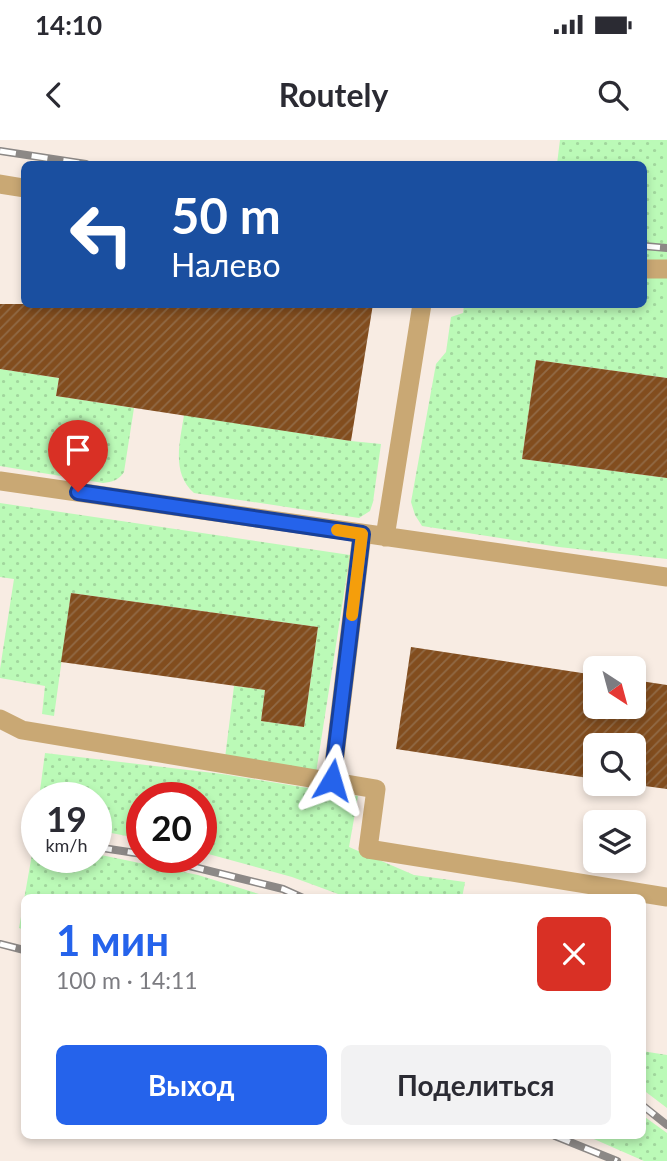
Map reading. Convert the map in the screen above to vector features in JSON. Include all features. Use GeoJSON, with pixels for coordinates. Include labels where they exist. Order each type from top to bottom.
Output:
{"type":"FeatureCollection","features":[{"type":"Feature","properties":{"kind":"lane"},"geometry":{"type":"LineString","coordinates":[[0,184],[21,188]]}},
{"type":"Feature","properties":{"kind":"lane"},"geometry":{"type":"LineString","coordinates":[[647,270],[667,270]]}},
{"type":"Feature","properties":{"kind":"lane"},"geometry":{"type":"LineString","coordinates":[[385,537],[421,308]]}},
{"type":"Feature","properties":{"kind":"lane"},"geometry":{"type":"LineString","coordinates":[[0,481],[667,577]]}},
{"type":"Feature","properties":{"kind":"lane"},"geometry":{"type":"LineString","coordinates":[[332,780],[362,534]]}},
{"type":"Feature","properties":{"kind":"lane"},"geometry":{"type":"LineString","coordinates":[[0,719],[22,730],[376,789],[368,849],[667,897]]}},
{"type":"Feature","properties":{"kind":"shaded area"},"geometry":{"type":"Polygon","coordinates":[[[0,140],[667,140],[667,1161],[0,1161],[0,140]]]}},
{"type":"Feature","properties":{"kind":"green space"},"geometry":{"type":"Polygon","coordinates":[[[560,140],[667,140],[667,378],[536,360],[522,459],[667,478],[667,559],[559,547],[422,526],[411,502],[436,364],[446,352],[451,317],[463,313],[464,308],[647,308],[647,161],[557,161],[560,140]]]}},
{"type":"Feature","properties":{"kind":"green space"},"geometry":{"type":"Polygon","coordinates":[[[0,369],[59,378],[56,396],[134,408],[122,475],[103,483],[0,466],[0,369]]]}},
{"type":"Feature","properties":{"kind":"green space"},"geometry":{"type":"Polygon","coordinates":[[[184,415],[381,444],[370,511],[359,518],[194,493],[182,476],[180,467],[179,446],[184,415]]]}},
{"type":"Feature","properties":{"kind":"green space"},"geometry":{"type":"Polygon","coordinates":[[[0,503],[350,555],[316,773],[225,758],[234,686],[265,690],[261,721],[304,727],[318,627],[71,593],[54,716],[42,714],[45,686],[0,678],[14,579],[0,577],[0,503]]]}},
{"type":"Feature","properties":{"kind":"green space"},"geometry":{"type":"Polygon","coordinates":[[[45,753],[222,774],[358,796],[349,847],[414,875],[465,882],[463,894],[338,894],[292,877],[217,856],[217,782],[126,782],[126,836],[112,833],[112,782],[41,782],[45,753]]]}},
{"type":"Feature","properties":{"kind":"green space"},"geometry":{"type":"Polygon","coordinates":[[[112,857],[126,860],[126,873],[188,873],[259,894],[25,894],[29,873],[112,873],[112,857]]]}},
{"type":"Feature","properties":{"kind":"green space"},"geometry":{"type":"Polygon","coordinates":[[[646,1052],[667,1055],[667,1108],[646,1092],[646,1052]]]}},
{"type":"Feature","properties":{"kind":"green space"},"geometry":{"type":"Polygon","coordinates":[[[646,1118],[667,1133],[667,1161],[644,1161],[594,1139],[646,1139],[646,1118]]]}},
{"type":"Feature","properties":{"kind":"building"},"geometry":{"type":"Polygon","coordinates":[[[0,304],[21,304],[21,308],[372,308],[351,441],[56,396],[59,378],[0,369],[0,304]]]}},
{"type":"Feature","properties":{"kind":"building"},"geometry":{"type":"Polygon","coordinates":[[[536,360],[667,378],[667,478],[522,459],[536,360]]]}},
{"type":"Feature","properties":{"kind":"building"},"geometry":{"type":"Polygon","coordinates":[[[71,593],[318,627],[304,727],[261,721],[265,690],[61,662],[71,593]]]}},
{"type":"Feature","properties":{"kind":"building"},"geometry":{"type":"Polygon","coordinates":[[[411,647],[583,673],[583,719],[646,719],[646,682],[667,685],[667,789],[646,786],[646,733],[583,733],[583,777],[396,749],[411,647]]]}},
{"type":"Feature","properties":{"kind":"railway"},"geometry":{"type":"LineString","coordinates":[[0,151],[66,161]]}},
{"type":"Feature","properties":{"kind":"railway"},"geometry":{"type":"LineString","coordinates":[[647,246],[667,248]]}},
{"type":"Feature","properties":{"kind":"railway"},"geometry":{"type":"LineString","coordinates":[[112,849],[126,852]]}},
{"type":"Feature","properties":{"kind":"railway"},"geometry":{"type":"LineString","coordinates":[[217,873],[294,894]]}},
{"type":"Feature","properties":{"kind":"railway"},"geometry":{"type":"LineString","coordinates":[[0,944],[21,949]]}},
{"type":"Feature","properties":{"kind":"railway"},"geometry":{"type":"LineString","coordinates":[[646,1108],[667,1125]]}},
{"type":"Feature","properties":{"kind":"railway"},"geometry":{"type":"LineString","coordinates":[[562,1139],[617,1161]]}},
{"type":"Feature","properties":{"kind":"slow traffic"},"geometry":{"type":"LineString","coordinates":[[337,530],[362,534],[352,615]]}},
{"type":"Feature","properties":{"kind":"route"},"geometry":{"type":"LineString","coordinates":[[78,492],[362,534],[332,780]]}}]}
